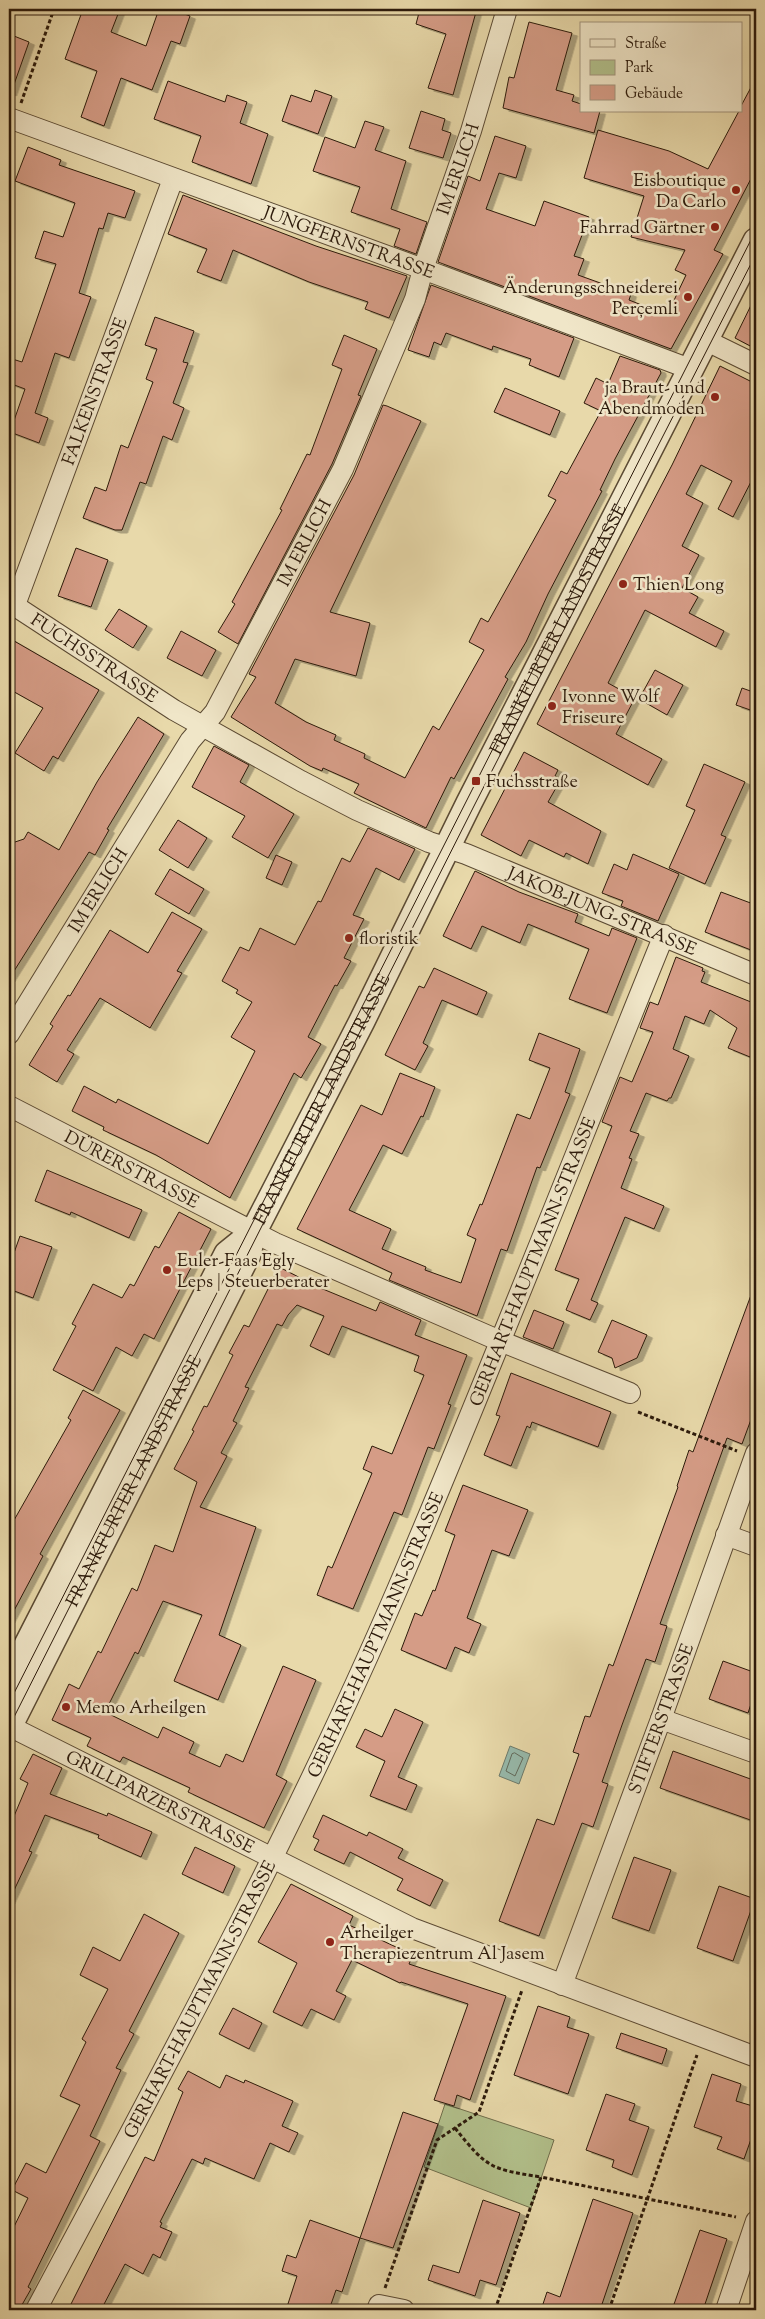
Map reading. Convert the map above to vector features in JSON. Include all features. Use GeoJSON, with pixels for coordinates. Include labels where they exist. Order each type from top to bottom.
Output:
{"type":"FeatureCollection","features":[{"type":"Feature","properties":{"kind":"street","name":"IM ERLICH"},"geometry":{"type":"LineString","coordinates":[[9,1034],[190,741],[214,712],[343,469],[415,300],[423,268],[471,131],[507,9]]}},
{"type":"Feature","properties":{"kind":"street","name":"JUNGFERNSTRASSE"},"geometry":{"type":"LineString","coordinates":[[12,119],[172,179],[423,268],[690,368]]}},
{"type":"Feature","properties":{"kind":"street","name":"FALKENSTRASSE"},"geometry":{"type":"LineString","coordinates":[[12,603],[172,179]]}},
{"type":"Feature","properties":{"kind":"street","name":"FRANKFURTER LANDSTRASSE"},"geometry":{"type":"LineString","coordinates":[[9,1726],[248,1254],[253,1233],[756,241]]}},
{"type":"Feature","properties":{"kind":"street"},"geometry":{"type":"LineString","coordinates":[[705,340],[756,366]]}},
{"type":"Feature","properties":{"kind":"street","name":"FUCHSSTRASSE"},"geometry":{"type":"LineString","coordinates":[[12,603],[174,710],[357,810],[448,848]]}},
{"type":"Feature","properties":{"kind":"street","name":"JAKOB-JUNG-STRASSE"},"geometry":{"type":"LineString","coordinates":[[448,848],[664,935],[756,975]]}},
{"type":"Feature","properties":{"kind":"street","name":"GERHART-HAUPTMANN-STRASSE"},"geometry":{"type":"LineString","coordinates":[[36,2310],[215,1973],[273,1859],[396,1592],[664,935]]}},
{"type":"Feature","properties":{"kind":"street","name":"DÜRERSTRASSE"},"geometry":{"type":"LineString","coordinates":[[9,1106],[253,1233],[500,1341],[630,1393]]}},
{"type":"Feature","properties":{"kind":"street","name":"FRANKFURTER LANDSTRASSE"},"geometry":{"type":"LineString","coordinates":[[9,1680],[227,1254],[253,1233]]}},
{"type":"Feature","properties":{"kind":"street","name":"STIFTERSTRASSE"},"geometry":{"type":"LineString","coordinates":[[562,1985],[661,1719],[755,1455]]}},
{"type":"Feature","properties":{"kind":"street"},"geometry":{"type":"LineString","coordinates":[[726,1535],[756,1546]]}},
{"type":"Feature","properties":{"kind":"street"},"geometry":{"type":"LineString","coordinates":[[661,1719],[756,1754]]}},
{"type":"Feature","properties":{"kind":"street","name":"GRILLPARZERSTRASSE"},"geometry":{"type":"LineString","coordinates":[[9,1726],[412,1928],[756,2057]]}},
{"type":"Feature","properties":{"kind":"street"},"geometry":{"type":"LineString","coordinates":[[726,2310],[756,2221]]}},
{"type":"Feature","properties":{"kind":"street"},"geometry":{"type":"LineString","coordinates":[[378,2308],[404,2310]]}},
{"type":"Feature","properties":{"kind":"path"},"geometry":{"type":"LineString","coordinates":[[12,119],[54,9]]}},
{"type":"Feature","properties":{"kind":"path"},"geometry":{"type":"LineString","coordinates":[[630,1393],[630,1402],[634,1410],[755,1455]]}},
{"type":"Feature","properties":{"kind":"path"},"geometry":{"type":"LineString","coordinates":[[378,2308],[437,2140],[479,2112],[528,1972]]}},
{"type":"Feature","properties":{"kind":"path"},"geometry":{"type":"LineString","coordinates":[[609,2310],[703,2037]]}},
{"type":"Feature","properties":{"kind":"path"},"geometry":{"type":"LineString","coordinates":[[454,2128],[486,2163],[510,2172],[756,2221]]}},
{"type":"Feature","properties":{"kind":"path"},"geometry":{"type":"LineString","coordinates":[[495,2310],[541,2177]]}},
{"type":"Feature","properties":{"kind":"green space"},"geometry":{"type":"Polygon","coordinates":[[[445,2104],[554,2140],[531,2208],[424,2167],[445,2104]]]}},
{"type":"Feature","properties":{"kind":"water"},"geometry":{"type":"Polygon","coordinates":[[[510,1746],[530,1754],[519,1784],[499,1776],[510,1746]]]}},
{"type":"Feature","properties":{"kind":"building"},"geometry":{"type":"Polygon","coordinates":[[[83,9],[120,9],[111,32],[146,46],[159,9],[171,9],[190,16],[180,44],[171,41],[152,90],[121,78],[104,126],[81,117],[97,71],[65,59],[83,9]]]}},
{"type":"Feature","properties":{"kind":"building"},"geometry":{"type":"Polygon","coordinates":[[[420,9],[463,9],[476,12],[453,95],[428,88],[446,34],[416,24],[420,9]]]}},
{"type":"Feature","properties":{"kind":"building"},"geometry":{"type":"Polygon","coordinates":[[[529,22],[572,33],[556,90],[574,95],[572,101],[580,104],[580,112],[600,112],[594,133],[503,108],[509,77],[514,78],[529,22]]]}},
{"type":"Feature","properties":{"kind":"building"},"geometry":{"type":"Polygon","coordinates":[[[9,34],[29,42],[11,93],[9,92],[9,34]]]}},
{"type":"Feature","properties":{"kind":"building"},"geometry":{"type":"Polygon","coordinates":[[[756,78],[756,169],[714,250],[723,254],[671,349],[438,262],[468,176],[480,181],[495,136],[526,146],[516,178],[499,173],[486,209],[535,226],[544,201],[589,217],[574,256],[584,259],[578,275],[631,294],[629,300],[667,315],[686,275],[675,270],[685,250],[631,237],[644,196],[584,178],[598,130],[669,151],[708,169],[738,112],[742,112],[742,104],[756,78]]]}},
{"type":"Feature","properties":{"kind":"building"},"geometry":{"type":"Polygon","coordinates":[[[168,81],[225,102],[227,95],[247,102],[240,123],[268,134],[251,184],[192,162],[201,136],[154,119],[168,81]]]}},
{"type":"Feature","properties":{"kind":"building"},"geometry":{"type":"Polygon","coordinates":[[[315,90],[332,96],[318,134],[282,121],[291,95],[311,102],[315,90]]]}},
{"type":"Feature","properties":{"kind":"building"},"geometry":{"type":"Polygon","coordinates":[[[421,111],[445,119],[442,130],[451,133],[443,158],[409,148],[421,111]]]}},
{"type":"Feature","properties":{"kind":"building"},"geometry":{"type":"Polygon","coordinates":[[[365,121],[384,127],[375,150],[406,161],[391,209],[427,222],[416,254],[394,246],[400,229],[351,212],[360,187],[313,171],[325,137],[355,148],[365,121]]]}},
{"type":"Feature","properties":{"kind":"building"},"geometry":{"type":"Polygon","coordinates":[[[28,147],[61,160],[59,165],[135,191],[125,218],[108,213],[103,229],[99,228],[79,293],[91,297],[69,358],[55,353],[35,413],[48,418],[39,443],[10,432],[25,389],[9,383],[9,358],[22,362],[56,264],[35,258],[44,231],[63,237],[75,203],[15,181],[28,147]]]}},
{"type":"Feature","properties":{"kind":"building"},"geometry":{"type":"Polygon","coordinates":[[[183,195],[316,246],[407,276],[389,318],[365,309],[368,302],[309,282],[233,250],[221,281],[197,272],[207,249],[168,234],[183,195]]]}},
{"type":"Feature","properties":{"kind":"building"},"geometry":{"type":"Polygon","coordinates":[[[431,285],[574,338],[559,377],[529,365],[531,359],[493,346],[492,350],[446,333],[441,345],[434,342],[429,357],[408,350],[431,285]]]}},
{"type":"Feature","properties":{"kind":"building"},"geometry":{"type":"Polygon","coordinates":[[[756,295],[756,349],[735,338],[756,295]]]}},
{"type":"Feature","properties":{"kind":"building"},"geometry":{"type":"Polygon","coordinates":[[[155,317],[194,331],[183,362],[188,363],[173,403],[184,408],[172,440],[163,436],[146,484],[140,482],[122,530],[115,530],[83,518],[95,487],[106,491],[121,445],[128,448],[153,382],[146,379],[157,349],[145,345],[155,317]]]}},
{"type":"Feature","properties":{"kind":"building"},"geometry":{"type":"Polygon","coordinates":[[[344,335],[377,349],[358,395],[361,396],[332,464],[238,644],[218,632],[235,604],[232,602],[282,510],[280,509],[307,454],[310,455],[342,369],[332,365],[344,335]]]}},
{"type":"Feature","properties":{"kind":"building"},"geometry":{"type":"Polygon","coordinates":[[[620,356],[660,370],[661,373],[615,459],[600,490],[602,491],[548,594],[526,642],[505,677],[508,679],[454,779],[451,777],[426,828],[354,793],[359,784],[323,768],[322,771],[310,766],[231,717],[256,677],[249,674],[354,475],[383,405],[387,406],[421,421],[330,612],[370,623],[356,676],[295,659],[275,703],[306,722],[336,735],[334,740],[365,754],[364,758],[405,778],[433,726],[439,730],[484,650],[469,642],[481,618],[488,622],[556,500],[548,496],[561,471],[567,474],[601,411],[584,403],[596,378],[608,384],[620,356]]]}},
{"type":"Feature","properties":{"kind":"building"},"geometry":{"type":"Polygon","coordinates":[[[720,366],[756,384],[756,472],[733,517],[718,509],[732,481],[701,465],[686,494],[703,503],[682,546],[699,555],[682,588],[698,597],[689,613],[724,631],[716,647],[645,610],[608,683],[635,698],[616,734],[662,759],[648,785],[537,724],[672,465],[720,366]]]}},
{"type":"Feature","properties":{"kind":"building"},"geometry":{"type":"Polygon","coordinates":[[[505,388],[560,411],[550,435],[494,412],[505,388]]]}},
{"type":"Feature","properties":{"kind":"building"},"geometry":{"type":"Polygon","coordinates":[[[76,548],[108,560],[91,607],[58,596],[76,548]]]}},
{"type":"Feature","properties":{"kind":"building"},"geometry":{"type":"Polygon","coordinates":[[[119,609],[147,626],[133,648],[105,630],[119,609]]]}},
{"type":"Feature","properties":{"kind":"building"},"geometry":{"type":"Polygon","coordinates":[[[181,631],[216,650],[202,676],[167,658],[181,631]]]}},
{"type":"Feature","properties":{"kind":"building"},"geometry":{"type":"Polygon","coordinates":[[[9,638],[99,690],[58,759],[53,756],[44,771],[15,753],[43,708],[9,689],[9,638]]]}},
{"type":"Feature","properties":{"kind":"building"},"geometry":{"type":"Polygon","coordinates":[[[655,670],[683,685],[667,715],[639,699],[655,670]]]}},
{"type":"Feature","properties":{"kind":"building"},"geometry":{"type":"Polygon","coordinates":[[[742,688],[756,693],[756,712],[736,705],[742,688]]]}},
{"type":"Feature","properties":{"kind":"building"},"geometry":{"type":"Polygon","coordinates":[[[138,717],[164,734],[107,829],[109,830],[95,855],[89,852],[9,979],[9,849],[12,843],[24,839],[28,832],[59,850],[97,782],[138,717]]]}},
{"type":"Feature","properties":{"kind":"building"},"geometry":{"type":"Polygon","coordinates":[[[214,746],[249,765],[240,782],[294,814],[268,858],[232,837],[245,816],[192,787],[214,746]]]}},
{"type":"Feature","properties":{"kind":"building"},"geometry":{"type":"Polygon","coordinates":[[[524,752],[558,770],[555,776],[561,779],[548,802],[601,831],[588,864],[566,853],[564,857],[529,840],[521,856],[481,835],[524,752]]]}},
{"type":"Feature","properties":{"kind":"building"},"geometry":{"type":"Polygon","coordinates":[[[704,764],[745,782],[721,835],[726,837],[705,884],[669,868],[695,810],[686,806],[704,764]]]}},
{"type":"Feature","properties":{"kind":"building"},"geometry":{"type":"Polygon","coordinates":[[[178,820],[207,838],[188,868],[159,850],[178,820]]]}},
{"type":"Feature","properties":{"kind":"building"},"geometry":{"type":"Polygon","coordinates":[[[368,828],[415,849],[399,880],[376,868],[353,915],[364,919],[344,958],[351,961],[337,986],[335,985],[308,1037],[321,1044],[301,1078],[294,1073],[230,1198],[156,1155],[103,1130],[104,1127],[72,1111],[84,1086],[116,1103],[118,1099],[208,1144],[255,1051],[231,1037],[252,1002],[236,993],[238,990],[222,981],[240,947],[249,951],[260,928],[295,945],[318,901],[321,902],[342,858],[350,862],[368,828]]]}},
{"type":"Feature","properties":{"kind":"building"},"geometry":{"type":"Polygon","coordinates":[[[633,854],[679,874],[658,921],[621,906],[623,901],[602,893],[614,864],[627,870],[633,854]]]}},
{"type":"Feature","properties":{"kind":"building"},"geometry":{"type":"Polygon","coordinates":[[[276,855],[292,862],[282,885],[266,878],[276,855]]]}},
{"type":"Feature","properties":{"kind":"building"},"geometry":{"type":"Polygon","coordinates":[[[170,869],[204,889],[189,914],[155,894],[170,869]]]}},
{"type":"Feature","properties":{"kind":"building"},"geometry":{"type":"Polygon","coordinates":[[[475,871],[519,892],[578,914],[575,922],[609,936],[612,928],[637,938],[607,1013],[569,999],[589,949],[528,924],[520,943],[482,926],[471,949],[443,936],[475,871]]]}},
{"type":"Feature","properties":{"kind":"building"},"geometry":{"type":"Polygon","coordinates":[[[721,892],[756,905],[756,952],[705,932],[721,892]]]}},
{"type":"Feature","properties":{"kind":"building"},"geometry":{"type":"Polygon","coordinates":[[[172,912],[202,929],[177,971],[182,973],[150,1028],[100,998],[67,1050],[74,1054],[57,1082],[29,1065],[53,1026],[50,1024],[68,995],[70,996],[110,930],[148,953],[172,912]]]}},
{"type":"Feature","properties":{"kind":"building"},"geometry":{"type":"Polygon","coordinates":[[[676,957],[703,968],[702,971],[705,972],[701,982],[756,1004],[756,1043],[750,1057],[728,1048],[737,1028],[710,1010],[704,1024],[685,1016],[673,1049],[689,1056],[671,1098],[667,1101],[646,1093],[630,1131],[639,1134],[629,1158],[632,1159],[621,1188],[664,1206],[654,1229],[625,1217],[591,1300],[598,1303],[590,1320],[566,1310],[579,1279],[555,1270],[612,1126],[602,1122],[620,1077],[632,1082],[653,1032],[640,1028],[650,1002],[658,1005],[676,957]]]}},
{"type":"Feature","properties":{"kind":"building"},"geometry":{"type":"Polygon","coordinates":[[[434,968],[487,992],[477,1015],[442,1000],[423,1043],[428,1046],[415,1070],[385,1055],[419,986],[424,988],[434,968]]]}},
{"type":"Feature","properties":{"kind":"building"},"geometry":{"type":"Polygon","coordinates":[[[539,1033],[580,1049],[565,1092],[570,1094],[540,1168],[537,1167],[507,1251],[501,1249],[477,1316],[389,1280],[392,1273],[297,1229],[361,1105],[382,1115],[400,1073],[435,1087],[423,1117],[421,1116],[402,1154],[383,1145],[349,1210],[391,1229],[382,1249],[426,1267],[425,1270],[461,1283],[476,1239],[467,1235],[480,1204],[482,1205],[517,1114],[530,1119],[550,1068],[529,1060],[539,1033]]]}},
{"type":"Feature","properties":{"kind":"building"},"geometry":{"type":"Polygon","coordinates":[[[47,1170],[142,1210],[129,1238],[71,1212],[70,1215],[35,1201],[47,1170]]]}},
{"type":"Feature","properties":{"kind":"building"},"geometry":{"type":"Polygon","coordinates":[[[179,1212],[211,1229],[154,1339],[144,1334],[132,1356],[116,1347],[93,1391],[53,1370],[76,1326],[72,1324],[93,1284],[122,1298],[130,1284],[134,1286],[155,1246],[159,1248],[179,1212]]]}},
{"type":"Feature","properties":{"kind":"building"},"geometry":{"type":"Polygon","coordinates":[[[20,1236],[52,1247],[33,1298],[9,1289],[9,1267],[20,1236]]]}},
{"type":"Feature","properties":{"kind":"building"},"geometry":{"type":"Polygon","coordinates":[[[279,1267],[318,1287],[376,1311],[380,1302],[421,1320],[415,1335],[467,1355],[448,1404],[451,1405],[434,1449],[428,1447],[402,1515],[394,1512],[353,1609],[317,1595],[328,1566],[332,1568],[372,1473],[363,1469],[372,1446],[392,1454],[424,1375],[414,1371],[419,1356],[342,1326],[329,1355],[310,1346],[324,1316],[297,1305],[288,1315],[282,1326],[277,1324],[245,1387],[249,1388],[233,1421],[237,1423],[221,1453],[227,1456],[200,1507],[256,1527],[219,1635],[241,1645],[218,1700],[174,1681],[202,1615],[163,1601],[138,1654],[135,1652],[105,1712],[158,1738],[163,1727],[194,1742],[189,1753],[220,1767],[226,1754],[243,1762],[283,1666],[316,1680],[276,1775],[287,1781],[264,1828],[188,1792],[190,1788],[123,1757],[120,1762],[87,1746],[91,1738],[52,1720],[69,1684],[79,1689],[98,1651],[101,1653],[132,1588],[137,1591],[155,1545],[173,1552],[197,1482],[174,1469],[194,1431],[192,1430],[204,1406],[207,1407],[233,1355],[229,1353],[244,1325],[249,1327],[279,1267]]]}},
{"type":"Feature","properties":{"kind":"building"},"geometry":{"type":"Polygon","coordinates":[[[754,1287],[756,1288],[756,1406],[742,1444],[727,1438],[660,1624],[667,1626],[655,1662],[646,1659],[602,1782],[608,1784],[593,1827],[582,1823],[539,1936],[499,1921],[537,1819],[554,1825],[579,1754],[573,1752],[585,1716],[590,1717],[609,1664],[613,1666],[678,1487],[689,1450],[693,1452],[754,1287]]]}},
{"type":"Feature","properties":{"kind":"building"},"geometry":{"type":"Polygon","coordinates":[[[534,1310],[564,1322],[553,1349],[523,1337],[534,1310]]]}},
{"type":"Feature","properties":{"kind":"building"},"geometry":{"type":"Polygon","coordinates":[[[612,1320],[647,1335],[637,1358],[615,1368],[612,1358],[598,1352],[612,1320]]]}},
{"type":"Feature","properties":{"kind":"building"},"geometry":{"type":"Polygon","coordinates":[[[511,1373],[611,1412],[598,1447],[532,1422],[530,1428],[527,1426],[511,1466],[484,1455],[500,1416],[496,1415],[511,1373]]]}},
{"type":"Feature","properties":{"kind":"building"},"geometry":{"type":"Polygon","coordinates":[[[83,1390],[120,1410],[40,1554],[43,1556],[9,1620],[9,1529],[71,1420],[68,1418],[83,1390]]]}},
{"type":"Feature","properties":{"kind":"building"},"geometry":{"type":"Polygon","coordinates":[[[463,1485],[528,1510],[509,1556],[492,1550],[467,1618],[481,1624],[469,1653],[455,1647],[446,1669],[401,1650],[415,1613],[422,1616],[433,1590],[435,1591],[455,1535],[445,1531],[463,1485]]]}},
{"type":"Feature","properties":{"kind":"building"},"geometry":{"type":"Polygon","coordinates":[[[723,1661],[756,1673],[756,1689],[748,1713],[709,1699],[723,1661]]]}},
{"type":"Feature","properties":{"kind":"building"},"geometry":{"type":"Polygon","coordinates":[[[395,1709],[423,1722],[398,1777],[417,1785],[406,1810],[370,1796],[385,1761],[356,1747],[365,1729],[382,1737],[395,1709]]]}},
{"type":"Feature","properties":{"kind":"building"},"geometry":{"type":"Polygon","coordinates":[[[673,1751],[756,1781],[756,1822],[660,1788],[673,1751]]]}},
{"type":"Feature","properties":{"kind":"building"},"geometry":{"type":"Polygon","coordinates":[[[33,1754],[62,1768],[50,1794],[107,1816],[108,1813],[152,1832],[141,1857],[98,1838],[99,1835],[45,1815],[29,1851],[32,1852],[9,1901],[9,1828],[28,1783],[20,1779],[33,1754]]]}},
{"type":"Feature","properties":{"kind":"building"},"geometry":{"type":"Polygon","coordinates":[[[323,1815],[367,1836],[369,1832],[403,1849],[398,1858],[443,1880],[430,1906],[397,1890],[403,1879],[350,1852],[344,1864],[314,1850],[319,1840],[313,1837],[323,1815]]]}},
{"type":"Feature","properties":{"kind":"building"},"geometry":{"type":"Polygon","coordinates":[[[195,1847],[235,1866],[223,1893],[182,1874],[195,1847]]]}},
{"type":"Feature","properties":{"kind":"building"},"geometry":{"type":"Polygon","coordinates":[[[634,1857],[671,1870],[649,1931],[612,1918],[634,1857]]]}},
{"type":"Feature","properties":{"kind":"building"},"geometry":{"type":"Polygon","coordinates":[[[291,1884],[353,1916],[349,1925],[413,1955],[409,1964],[506,1996],[470,2100],[457,2095],[454,2106],[434,2100],[468,2004],[400,1983],[352,1960],[336,1991],[346,1996],[334,2020],[311,2009],[302,2026],[273,2012],[297,1963],[258,1942],[291,1884]]]}},
{"type":"Feature","properties":{"kind":"building"},"geometry":{"type":"Polygon","coordinates":[[[719,1886],[755,1899],[733,1961],[697,1948],[719,1886]]]}},
{"type":"Feature","properties":{"kind":"building"},"geometry":{"type":"Polygon","coordinates":[[[144,1914],[179,1933],[129,2031],[134,2034],[116,2068],[121,2070],[90,2136],[100,2141],[28,2287],[31,2289],[19,2310],[9,2310],[9,2237],[28,2198],[12,2190],[26,2163],[46,2173],[80,2105],[60,2096],[86,2042],[82,2039],[108,1989],[80,1975],[93,1947],[120,1961],[144,1914]]]}},
{"type":"Feature","properties":{"kind":"building"},"geometry":{"type":"Polygon","coordinates":[[[538,2006],[570,2017],[567,2027],[589,2034],[568,2094],[514,2075],[538,2006]]]}},
{"type":"Feature","properties":{"kind":"building"},"geometry":{"type":"Polygon","coordinates":[[[233,2008],[262,2023],[249,2049],[219,2034],[233,2008]]]}},
{"type":"Feature","properties":{"kind":"building"},"geometry":{"type":"Polygon","coordinates":[[[621,2033],[667,2049],[662,2064],[616,2048],[621,2033]]]}},
{"type":"Feature","properties":{"kind":"building"},"geometry":{"type":"Polygon","coordinates":[[[188,2071],[220,2088],[226,2075],[244,2083],[245,2080],[293,2101],[282,2126],[298,2133],[289,2152],[270,2143],[254,2179],[205,2158],[203,2164],[192,2159],[160,2222],[162,2223],[160,2227],[172,2232],[160,2258],[153,2254],[143,2274],[125,2264],[101,2310],[68,2310],[145,2157],[154,2161],[183,2092],[178,2089],[188,2071]]]}},
{"type":"Feature","properties":{"kind":"building"},"geometry":{"type":"Polygon","coordinates":[[[712,2074],[741,2084],[736,2101],[756,2107],[756,2125],[744,2159],[717,2149],[722,2137],[694,2127],[712,2074]]]}},
{"type":"Feature","properties":{"kind":"building"},"geometry":{"type":"Polygon","coordinates":[[[606,2094],[635,2104],[629,2120],[649,2127],[632,2175],[612,2167],[614,2160],[586,2150],[606,2094]]]}},
{"type":"Feature","properties":{"kind":"building"},"geometry":{"type":"Polygon","coordinates":[[[403,2112],[438,2124],[393,2248],[360,2238],[403,2112]]]}},
{"type":"Feature","properties":{"kind":"building"},"geometry":{"type":"Polygon","coordinates":[[[593,2199],[633,2213],[600,2310],[584,2305],[592,2308],[591,2310],[541,2310],[547,2292],[560,2297],[593,2199]]]}},
{"type":"Feature","properties":{"kind":"building"},"geometry":{"type":"Polygon","coordinates":[[[483,2200],[520,2213],[496,2285],[480,2280],[475,2296],[428,2280],[433,2265],[459,2273],[483,2200]]]}},
{"type":"Feature","properties":{"kind":"building"},"geometry":{"type":"Polygon","coordinates":[[[310,2220],[360,2238],[342,2292],[336,2290],[329,2310],[286,2310],[297,2276],[282,2271],[287,2255],[296,2258],[310,2220]]]}},
{"type":"Feature","properties":{"kind":"building"},"geometry":{"type":"Polygon","coordinates":[[[700,2230],[727,2239],[703,2310],[672,2310],[700,2230]]]}},
{"type":"Feature","properties":{"kind":"tram line"},"geometry":{"type":"LineString","coordinates":[[9,1703],[756,230]]}},
{"type":"Feature","properties":{"kind":"tram line"},"geometry":{"type":"LineString","coordinates":[[9,1727],[475,804],[756,254]]}},
{"type":"Feature","properties":{"kind":"place","name":"Eisboutique Da Carlo"},"geometry":{"type":"Point","coordinates":[736,190]}},
{"type":"Feature","properties":{"kind":"place","name":"Fahrrad Gärtner"},"geometry":{"type":"Point","coordinates":[715,227]}},
{"type":"Feature","properties":{"kind":"place","name":"Änderungsschneiderei Perçemli"},"geometry":{"type":"Point","coordinates":[688,297]}},
{"type":"Feature","properties":{"kind":"place","name":"ja Braut- und Abendmoden"},"geometry":{"type":"Point","coordinates":[715,397]}},
{"type":"Feature","properties":{"kind":"place","name":"Thien Long"},"geometry":{"type":"Point","coordinates":[623,584]}},
{"type":"Feature","properties":{"kind":"place","name":"Ivonne Wolf Friseure"},"geometry":{"type":"Point","coordinates":[552,706]}},
{"type":"Feature","properties":{"kind":"place","name":"Fuchsstraße"},"geometry":{"type":"Point","coordinates":[476,781]}},
{"type":"Feature","properties":{"kind":"place","name":"floristik"},"geometry":{"type":"Point","coordinates":[349,938]}},
{"type":"Feature","properties":{"kind":"place","name":"Euler-Faas Egly Leps | Steuerberater"},"geometry":{"type":"Point","coordinates":[167,1270]}},
{"type":"Feature","properties":{"kind":"place","name":"Memo Arheilgen"},"geometry":{"type":"Point","coordinates":[66,1707]}},
{"type":"Feature","properties":{"kind":"place","name":"Arheilger Therapiezentrum Al Jasem"},"geometry":{"type":"Point","coordinates":[330,1942]}}]}
